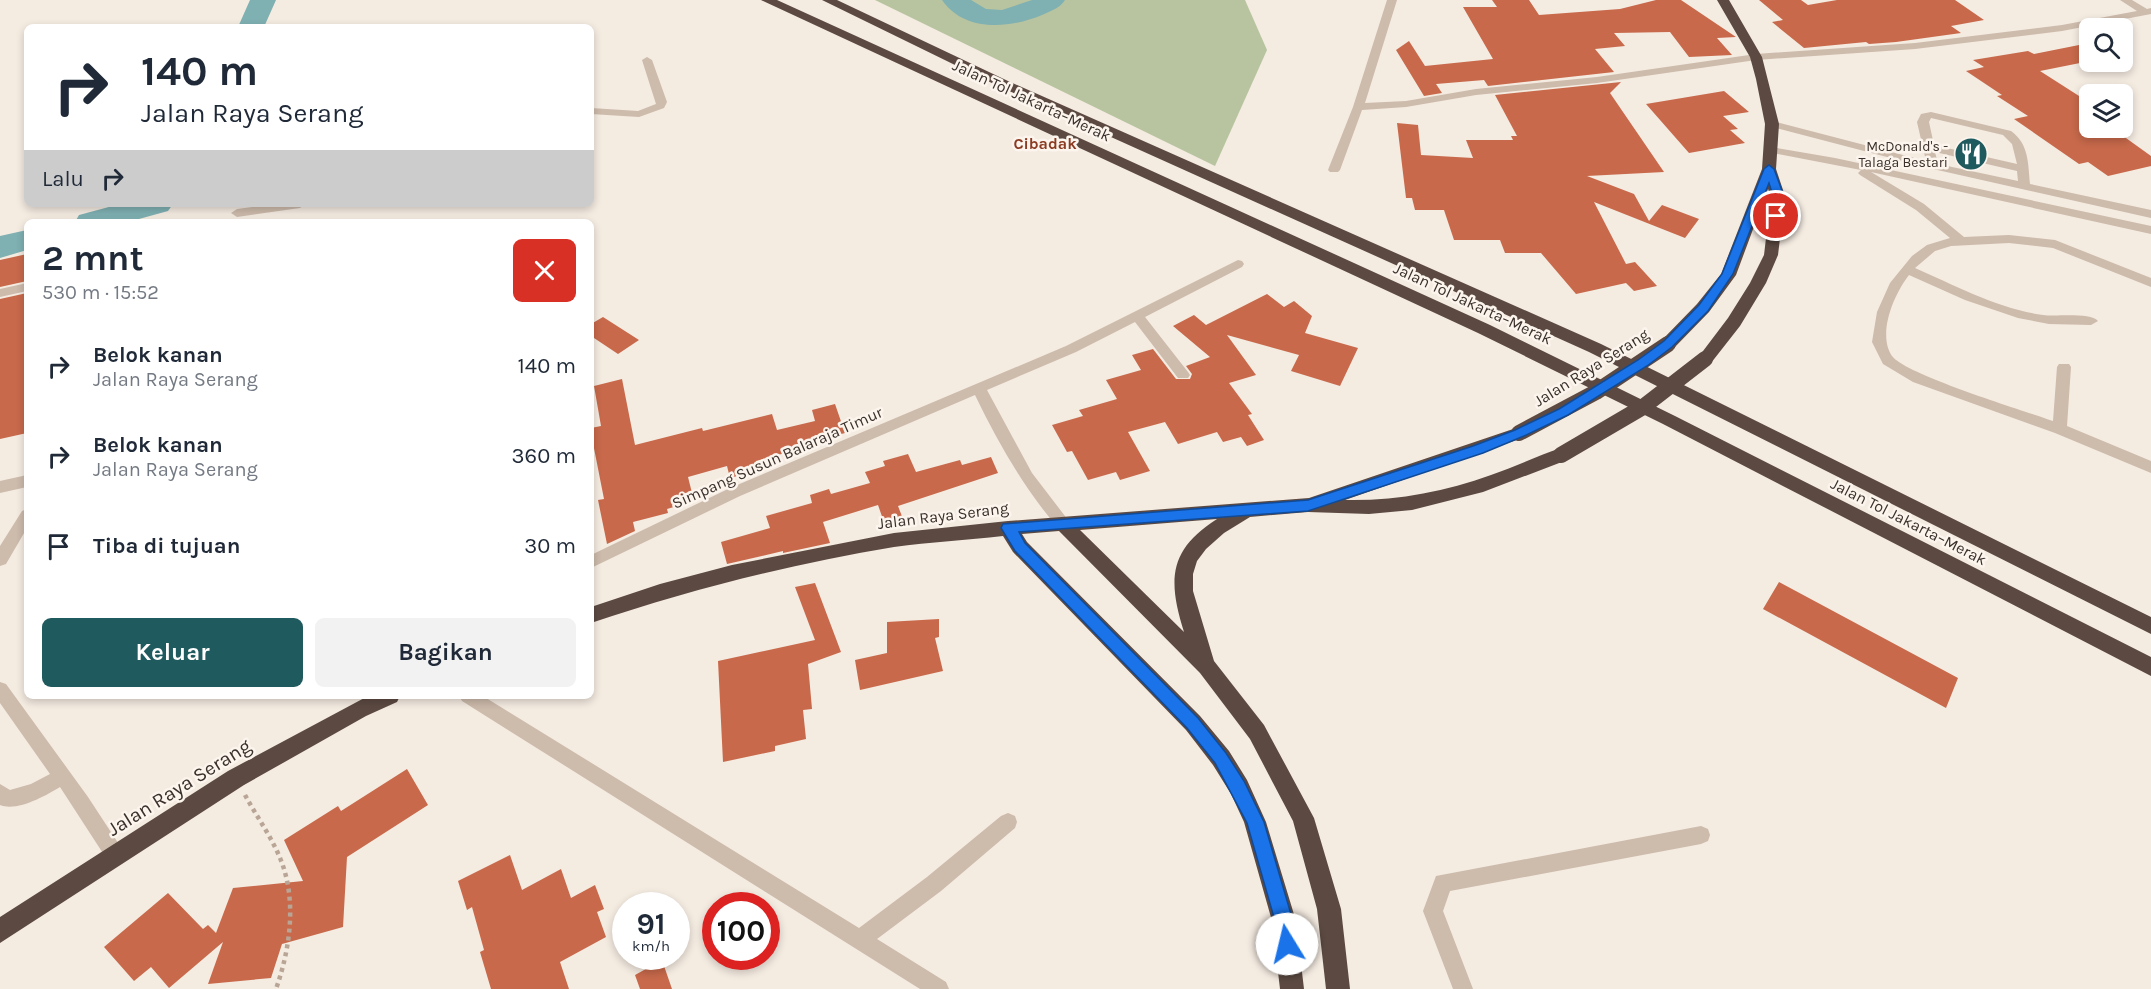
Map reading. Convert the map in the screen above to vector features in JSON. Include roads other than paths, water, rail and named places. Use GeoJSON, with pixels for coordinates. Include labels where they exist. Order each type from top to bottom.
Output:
{"type":"FeatureCollection","features":[{"type":"Feature","properties":{"kind":"highway","name":"Jalan Tol Jakarta–Merak"},"geometry":{"type":"LineString","coordinates":[[828,0],[1004,84],[1595,348],[2151,626]]}},
{"type":"Feature","properties":{"kind":"highway","name":"Jalan Raya Serang"},"geometry":{"type":"LineString","coordinates":[[1308,505],[1478,449],[1520,433],[1563,412],[1643,363],[1668,344],[1704,308],[1728,274],[1769,169],[1771,150],[1772,124],[1756,57],[1723,0]]}},
{"type":"Feature","properties":{"kind":"highway","name":"Jalan Tol Jakarta–Merak"},"geometry":{"type":"LineString","coordinates":[[769,1],[1484,328],[1679,425],[2151,667]]}},
{"type":"Feature","properties":{"kind":"highway","name":"Jalan Raya Serang"},"geometry":{"type":"LineString","coordinates":[[594,614],[660,592],[732,573],[894,540],[1008,528],[1308,505],[1350,508],[1392,506],[1456,492],[1523,470],[1561,455],[1643,407],[1705,359],[1734,322],[1758,283],[1771,255],[1778,196],[1769,169]]}},
{"type":"Feature","properties":{"kind":"highway"},"geometry":{"type":"LineString","coordinates":[[1208,667],[1191,625],[1185,599],[1183,567],[1194,548],[1214,529],[1247,510]]}},
{"type":"Feature","properties":{"kind":"highway"},"geometry":{"type":"LineString","coordinates":[[1063,524],[1208,667],[1257,732],[1303,818],[1329,909],[1338,989]]}},
{"type":"Feature","properties":{"kind":"highway"},"geometry":{"type":"LineString","coordinates":[[1008,528],[1020,547],[1193,723],[1221,758],[1239,787],[1256,822],[1284,921],[1292,989]]}},
{"type":"Feature","properties":{"kind":"highway","name":"Jalan Raya Serang"},"geometry":{"type":"LineString","coordinates":[[0,931],[236,778],[359,710],[383,699]]}},
{"type":"Feature","properties":{"kind":"street"},"geometry":{"type":"LineString","coordinates":[[1334,170],[1358,107],[1392,0]]}},
{"type":"Feature","properties":{"kind":"street"},"geometry":{"type":"LineString","coordinates":[[2125,0],[2148,11]]}},
{"type":"Feature","properties":{"kind":"street"},"geometry":{"type":"LineString","coordinates":[[1358,107],[1406,104],[1476,92],[1597,80],[1756,57],[1915,46],[2062,28],[2148,11]]}},
{"type":"Feature","properties":{"kind":"street"},"geometry":{"type":"LineString","coordinates":[[594,111],[639,114],[660,106],[662,102],[646,60]]}},
{"type":"Feature","properties":{"kind":"street"},"geometry":{"type":"LineString","coordinates":[[1933,166],[1923,122],[1925,116],[1934,115],[2010,135],[2020,144],[2024,184]]}},
{"type":"Feature","properties":{"kind":"street"},"geometry":{"type":"LineString","coordinates":[[1772,124],[1933,166],[2024,184],[2151,214]]}},
{"type":"Feature","properties":{"kind":"street"},"geometry":{"type":"LineString","coordinates":[[1929,147],[2023,169]]}},
{"type":"Feature","properties":{"kind":"street"},"geometry":{"type":"LineString","coordinates":[[1771,150],[1851,165],[2151,230]]}},
{"type":"Feature","properties":{"kind":"street"},"geometry":{"type":"LineString","coordinates":[[1875,152],[1876,171]]}},
{"type":"Feature","properties":{"kind":"street"},"geometry":{"type":"LineString","coordinates":[[1851,165],[1920,207],[1961,241]]}},
{"type":"Feature","properties":{"kind":"street"},"geometry":{"type":"LineString","coordinates":[[237,213],[279,207]]}},
{"type":"Feature","properties":{"kind":"street"},"geometry":{"type":"LineString","coordinates":[[2151,283],[2055,244],[2010,239],[1950,242],[1931,248],[1896,283],[1884,312],[1879,342],[1888,361],[1918,378],[2060,429],[2151,467]]}},
{"type":"Feature","properties":{"kind":"street","name":"Simpang Susun Balaraja Timur"},"geometry":{"type":"LineString","coordinates":[[594,561],[735,492],[979,389],[1138,316],[1238,264]]}},
{"type":"Feature","properties":{"kind":"street"},"geometry":{"type":"LineString","coordinates":[[1908,270],[1965,296],[2002,309],[2038,318],[2091,321]]}},
{"type":"Feature","properties":{"kind":"street"},"geometry":{"type":"LineString","coordinates":[[0,292],[24,288]]}},
{"type":"Feature","properties":{"kind":"street"},"geometry":{"type":"LineString","coordinates":[[1138,316],[1184,375]]}},
{"type":"Feature","properties":{"kind":"street"},"geometry":{"type":"LineString","coordinates":[[2060,429],[2064,367]]}},
{"type":"Feature","properties":{"kind":"street"},"geometry":{"type":"LineString","coordinates":[[979,389],[1024,474],[1044,503],[1063,524]]}},
{"type":"Feature","properties":{"kind":"street"},"geometry":{"type":"LineString","coordinates":[[0,487],[24,482]]}},
{"type":"Feature","properties":{"kind":"street"},"geometry":{"type":"LineString","coordinates":[[0,560],[24,519]]}},
{"type":"Feature","properties":{"kind":"street"},"geometry":{"type":"LineString","coordinates":[[0,689],[82,803],[115,855]]}},
{"type":"Feature","properties":{"kind":"street"},"geometry":{"type":"LineString","coordinates":[[473,699],[939,989]]}},
{"type":"Feature","properties":{"kind":"street"},"geometry":{"type":"LineString","coordinates":[[0,792],[6,799],[24,796],[62,777]]}},
{"type":"Feature","properties":{"kind":"street"},"geometry":{"type":"LineString","coordinates":[[860,940],[934,884],[1008,822]]}},
{"type":"Feature","properties":{"kind":"street"},"geometry":{"type":"LineString","coordinates":[[1463,989],[1433,910],[1443,884],[1701,835]]}},
{"type":"Feature","properties":{"kind":"waterway"},"geometry":{"type":"LineString","coordinates":[[252,24],[263,0]]}},
{"type":"Feature","properties":{"kind":"waterway"},"geometry":{"type":"LineString","coordinates":[[955,0],[966,9],[990,18],[1015,16],[1052,0]]}},
{"type":"Feature","properties":{"kind":"waterway"},"geometry":{"type":"LineString","coordinates":[[102,219],[146,207]]}},
{"type":"Feature","properties":{"kind":"waterway"},"geometry":{"type":"LineString","coordinates":[[0,247],[24,241]]}},
{"type":"Feature","properties":{"kind":"place","name":"McDonald's - Talaga Bestari"},"geometry":{"type":"Point","coordinates":[1971,154]}},
{"type":"Feature","properties":{"kind":"district","name":"Cibadak"},"geometry":{"type":"Point","coordinates":[1045,143]}}]}
